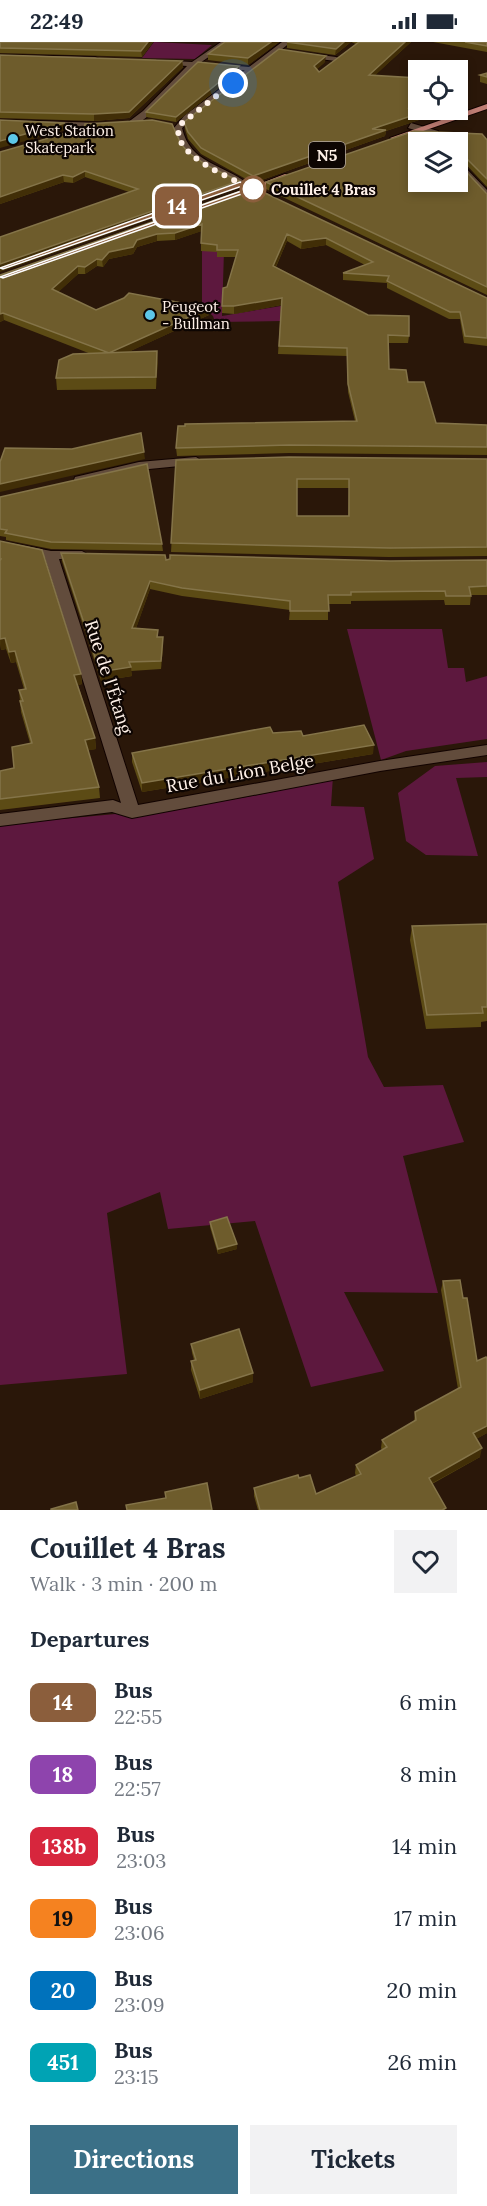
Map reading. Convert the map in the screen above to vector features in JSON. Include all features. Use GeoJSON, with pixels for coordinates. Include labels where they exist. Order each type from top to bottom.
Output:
{"type":"FeatureCollection","features":[{"type":"Feature","properties":{"kind":"main road"},"geometry":{"type":"LineString","coordinates":[[416,128],[487,101]]}},
{"type":"Feature","properties":{"kind":"main road"},"geometry":{"type":"LineString","coordinates":[[388,137],[487,106]]}},
{"type":"Feature","properties":{"kind":"main road","name":"N5"},"geometry":{"type":"LineString","coordinates":[[288,168],[243,184],[220,196],[253,189],[298,173]]}},
{"type":"Feature","properties":{"kind":"street"},"geometry":{"type":"LineString","coordinates":[[130,124],[146,113],[195,63],[226,42]]}},
{"type":"Feature","properties":{"kind":"street"},"geometry":{"type":"LineString","coordinates":[[282,203],[198,161],[173,128],[287,42]]}},
{"type":"Feature","properties":{"kind":"street"},"geometry":{"type":"LineString","coordinates":[[275,51],[285,52]]}},
{"type":"Feature","properties":{"kind":"street"},"geometry":{"type":"LineString","coordinates":[[327,67],[346,52]]}},
{"type":"Feature","properties":{"kind":"street"},"geometry":{"type":"LineString","coordinates":[[295,54],[336,59]]}},
{"type":"Feature","properties":{"kind":"street"},"geometry":{"type":"LineString","coordinates":[[0,57],[104,59]]}},
{"type":"Feature","properties":{"kind":"street"},"geometry":{"type":"LineString","coordinates":[[150,61],[250,69]]}},
{"type":"Feature","properties":{"kind":"street"},"geometry":{"type":"LineString","coordinates":[[0,122],[94,126],[152,121]]}},
{"type":"Feature","properties":{"kind":"street"},"geometry":{"type":"LineString","coordinates":[[130,124],[140,127]]}},
{"type":"Feature","properties":{"kind":"street"},"geometry":{"type":"LineString","coordinates":[[67,134],[94,126]]}},
{"type":"Feature","properties":{"kind":"street"},"geometry":{"type":"LineString","coordinates":[[416,128],[424,132]]}},
{"type":"Feature","properties":{"kind":"street"},"geometry":{"type":"LineString","coordinates":[[468,174],[487,196]]}},
{"type":"Feature","properties":{"kind":"street"},"geometry":{"type":"LineString","coordinates":[[69,482],[139,466],[209,461]]}},
{"type":"Feature","properties":{"kind":"street"},"geometry":{"type":"LineString","coordinates":[[0,545],[51,555],[97,556]]}},
{"type":"Feature","properties":{"kind":"street","name":"Rue de l'Étang"},"geometry":{"type":"LineString","coordinates":[[51,555],[132,812]]}},
{"type":"Feature","properties":{"kind":"street","name":"Rue du Lion Belge"},"geometry":{"type":"LineString","coordinates":[[0,820],[113,806],[132,812],[380,766],[487,750]]}},
{"type":"Feature","properties":{"kind":"shaded area"},"geometry":{"type":"Polygon","coordinates":[[[154,42],[212,45],[195,59],[142,58],[154,42]]]}},
{"type":"Feature","properties":{"kind":"shaded area"},"geometry":{"type":"Polygon","coordinates":[[[202,251],[224,251],[222,316],[322,299],[282,321],[215,322],[213,316],[202,306],[202,251]]]}},
{"type":"Feature","properties":{"kind":"shaded area"},"geometry":{"type":"Polygon","coordinates":[[[347,629],[442,629],[448,668],[464,668],[466,682],[487,676],[487,739],[406,751],[381,760],[347,629]]]}},
{"type":"Feature","properties":{"kind":"shaded area"},"geometry":{"type":"Polygon","coordinates":[[[487,762],[487,777],[456,778],[478,856],[426,855],[406,841],[398,793],[435,766],[487,762]]]}},
{"type":"Feature","properties":{"kind":"shaded area"},"geometry":{"type":"Polygon","coordinates":[[[333,776],[331,806],[364,807],[374,859],[338,882],[368,1057],[384,1087],[443,1085],[464,1142],[403,1156],[438,1293],[344,1292],[384,1371],[311,1387],[255,1221],[168,1229],[160,1192],[107,1213],[127,1374],[0,1385],[0,825],[210,803],[292,787],[333,776]]]}},
{"type":"Feature","properties":{"kind":"building"},"geometry":{"type":"Polygon","coordinates":[[[0,42],[148,42],[141,51],[0,48],[0,42]]]}},
{"type":"Feature","properties":{"kind":"building"},"geometry":{"type":"Polygon","coordinates":[[[225,42],[271,42],[248,58],[208,54],[225,42]]]}},
{"type":"Feature","properties":{"kind":"building"},"geometry":{"type":"Polygon","coordinates":[[[287,42],[344,42],[336,49],[287,42]]]}},
{"type":"Feature","properties":{"kind":"building"},"geometry":{"type":"Polygon","coordinates":[[[359,42],[405,42],[369,75],[408,77],[408,117],[372,129],[386,130],[253,176],[201,148],[188,132],[184,122],[279,49],[326,56],[314,66],[319,72],[359,42]]]}},
{"type":"Feature","properties":{"kind":"building"},"geometry":{"type":"Polygon","coordinates":[[[465,42],[487,42],[487,46],[465,42]]]}},
{"type":"Feature","properties":{"kind":"building"},"geometry":{"type":"Polygon","coordinates":[[[0,55],[182,61],[129,112],[94,114],[0,112],[0,55]]]}},
{"type":"Feature","properties":{"kind":"building"},"geometry":{"type":"Polygon","coordinates":[[[198,62],[239,66],[176,117],[146,112],[198,62]]]}},
{"type":"Feature","properties":{"kind":"building"},"geometry":{"type":"Polygon","coordinates":[[[0,120],[65,123],[0,141],[0,120]]]}},
{"type":"Feature","properties":{"kind":"building"},"geometry":{"type":"Polygon","coordinates":[[[152,120],[172,124],[181,144],[189,153],[208,166],[239,181],[0,264],[0,237],[138,189],[85,171],[73,177],[63,175],[0,197],[0,152],[84,128],[85,124],[152,120]]]}},
{"type":"Feature","properties":{"kind":"building"},"geometry":{"type":"Polygon","coordinates":[[[408,133],[408,192],[468,192],[468,174],[487,194],[487,287],[266,182],[408,133]]]}},
{"type":"Feature","properties":{"kind":"building"},"geometry":{"type":"Polygon","coordinates":[[[468,133],[482,134],[487,140],[487,179],[468,160],[468,133]]]}},
{"type":"Feature","properties":{"kind":"building"},"geometry":{"type":"Polygon","coordinates":[[[252,187],[487,298],[487,338],[465,336],[460,312],[450,312],[387,281],[389,276],[343,273],[373,262],[326,238],[302,241],[287,234],[273,266],[368,315],[409,316],[409,336],[388,335],[389,369],[406,370],[408,382],[424,382],[436,423],[487,425],[487,447],[289,445],[176,448],[178,426],[185,426],[185,424],[357,421],[348,384],[347,348],[279,346],[282,298],[222,306],[223,288],[227,287],[238,250],[217,250],[217,245],[201,243],[202,224],[175,233],[157,234],[137,240],[133,247],[109,252],[102,260],[97,259],[85,267],[78,266],[52,289],[96,310],[124,298],[129,293],[209,308],[109,353],[3,313],[0,314],[0,275],[252,187]]]}},
{"type":"Feature","properties":{"kind":"building"},"geometry":{"type":"Polygon","coordinates":[[[157,351],[156,377],[56,378],[59,360],[73,354],[157,351]]]}},
{"type":"Feature","properties":{"kind":"building"},"geometry":{"type":"Polygon","coordinates":[[[141,433],[144,452],[0,484],[0,462],[5,448],[72,449],[141,433]]]}},
{"type":"Feature","properties":{"kind":"building"},"geometry":{"type":"Polygon","coordinates":[[[289,457],[487,459],[487,547],[390,548],[171,543],[176,460],[289,457]],[[297,479],[297,516],[349,516],[349,479],[297,479]]]}},
{"type":"Feature","properties":{"kind":"building"},"geometry":{"type":"Polygon","coordinates":[[[147,464],[162,544],[51,542],[5,533],[7,530],[0,529],[0,497],[147,464]]]}},
{"type":"Feature","properties":{"kind":"building"},"geometry":{"type":"Polygon","coordinates":[[[0,541],[42,550],[81,674],[74,675],[95,738],[85,740],[99,787],[0,799],[0,771],[14,768],[12,747],[32,743],[20,701],[23,701],[19,690],[26,689],[15,651],[9,652],[5,638],[0,639],[0,541]]]}},
{"type":"Feature","properties":{"kind":"building"},"geometry":{"type":"Polygon","coordinates":[[[61,553],[165,555],[166,560],[170,559],[170,555],[390,561],[487,560],[487,586],[469,587],[471,596],[446,596],[445,591],[351,592],[351,595],[328,595],[329,611],[290,611],[290,601],[182,588],[150,581],[132,628],[158,630],[157,637],[163,637],[161,661],[129,662],[131,667],[100,672],[61,553]]]}},
{"type":"Feature","properties":{"kind":"building"},"geometry":{"type":"Polygon","coordinates":[[[364,725],[374,745],[142,783],[132,753],[270,727],[273,733],[301,731],[303,736],[364,725]]]}},
{"type":"Feature","properties":{"kind":"building"},"geometry":{"type":"Polygon","coordinates":[[[487,924],[487,1007],[482,1007],[483,1013],[427,1015],[412,926],[487,924]]]}},
{"type":"Feature","properties":{"kind":"building"},"geometry":{"type":"Polygon","coordinates":[[[227,1217],[237,1244],[218,1249],[210,1222],[227,1217]]]}},
{"type":"Feature","properties":{"kind":"building"},"geometry":{"type":"Polygon","coordinates":[[[460,1280],[463,1298],[467,1298],[477,1361],[486,1357],[487,1359],[487,1426],[473,1433],[482,1448],[429,1478],[446,1508],[442,1510],[260,1510],[254,1488],[298,1475],[299,1478],[310,1475],[316,1494],[361,1474],[356,1465],[387,1447],[382,1440],[416,1420],[415,1412],[461,1387],[443,1281],[460,1280]]]}},
{"type":"Feature","properties":{"kind":"building"},"geometry":{"type":"Polygon","coordinates":[[[239,1329],[253,1373],[200,1390],[191,1361],[196,1360],[191,1344],[239,1329]]]}},
{"type":"Feature","properties":{"kind":"building"},"geometry":{"type":"Polygon","coordinates":[[[207,1483],[212,1510],[127,1510],[126,1505],[166,1498],[165,1492],[207,1483]]]}},
{"type":"Feature","properties":{"kind":"building"},"geometry":{"type":"Polygon","coordinates":[[[76,1502],[78,1510],[51,1510],[51,1509],[76,1502]]]}},
{"type":"Feature","properties":{"kind":"bus line","name":"14"},"geometry":{"type":"LineString","coordinates":[[0,268],[243,184],[253,189],[0,277]]}},
{"type":"Feature","properties":{"kind":"place","name":"West Station Skatepark"},"geometry":{"type":"Point","coordinates":[13,139]}},
{"type":"Feature","properties":{"kind":"place","name":"Couillet 4 Bras"},"geometry":{"type":"Point","coordinates":[253,189]}},
{"type":"Feature","properties":{"kind":"place","name":"Peugeot - Bullman"},"geometry":{"type":"Point","coordinates":[150,315]}},
{"type":"Feature","properties":{"kind":"route"},"geometry":{"type":"LineString","coordinates":[[233,83],[181,124],[178,128],[179,138],[198,161],[253,189]]}}]}
